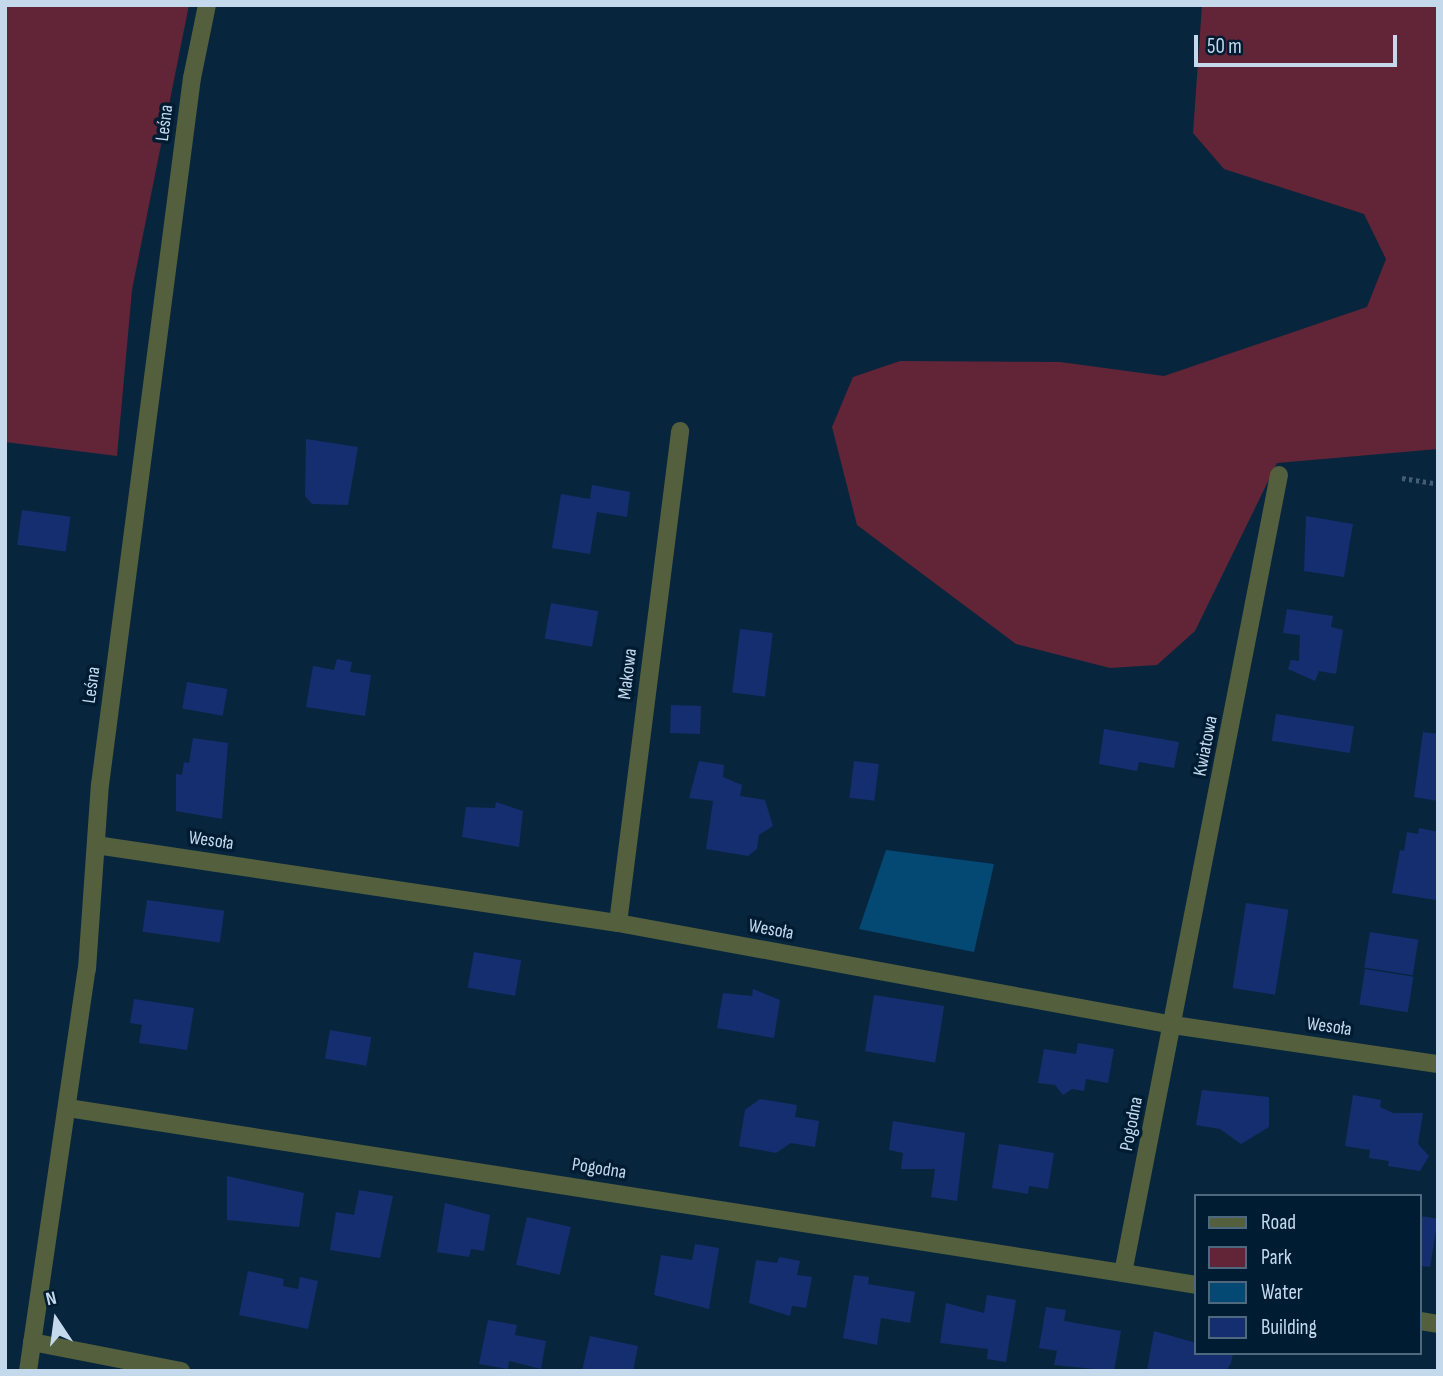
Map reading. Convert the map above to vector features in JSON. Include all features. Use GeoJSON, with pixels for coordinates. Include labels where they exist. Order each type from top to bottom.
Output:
{"type":"FeatureCollection","features":[{"type":"Feature","properties":{"kind":"street","name":"Leśna"},"geometry":{"type":"LineString","coordinates":[[28,1371],[68,1108],[96,845],[192,78],[207,5]]}},
{"type":"Feature","properties":{"kind":"street","name":"Makowa"},"geometry":{"type":"LineString","coordinates":[[618,922],[680,431]]}},
{"type":"Feature","properties":{"kind":"street","name":"Kwiatowa"},"geometry":{"type":"LineString","coordinates":[[1173,1025],[1279,475]]}},
{"type":"Feature","properties":{"kind":"street","name":"Wesoła"},"geometry":{"type":"LineString","coordinates":[[96,845],[618,922],[1173,1025],[1438,1065]]}},
{"type":"Feature","properties":{"kind":"street","name":"Pogodna"},"geometry":{"type":"LineString","coordinates":[[1124,1273],[1173,1025]]}},
{"type":"Feature","properties":{"kind":"street","name":"Pogodna"},"geometry":{"type":"LineString","coordinates":[[68,1108],[1194,1285]]}},
{"type":"Feature","properties":{"kind":"street"},"geometry":{"type":"LineString","coordinates":[[32,1342],[181,1371]]}},
{"type":"Feature","properties":{"kind":"path"},"geometry":{"type":"LineString","coordinates":[[1402,478],[1438,484]]}},
{"type":"Feature","properties":{"kind":"green space"},"geometry":{"type":"Polygon","coordinates":[[[5,5],[189,5],[132,290],[117,456],[5,442],[5,5]]]}},
{"type":"Feature","properties":{"kind":"green space"},"geometry":{"type":"Polygon","coordinates":[[[1202,5],[1438,5],[1438,449],[1277,463],[1195,631],[1157,665],[1110,668],[1016,644],[857,525],[832,427],[853,377],[900,361],[1060,362],[1164,376],[1367,307],[1386,259],[1364,214],[1224,169],[1193,133],[1202,5]]]}},
{"type":"Feature","properties":{"kind":"water"},"geometry":{"type":"Polygon","coordinates":[[[886,850],[994,864],[974,952],[859,929],[886,850]]]}},
{"type":"Feature","properties":{"kind":"building"},"geometry":{"type":"Polygon","coordinates":[[[306,439],[358,447],[348,505],[312,504],[305,496],[306,439]]]}},
{"type":"Feature","properties":{"kind":"building"},"geometry":{"type":"Polygon","coordinates":[[[592,485],[630,492],[627,517],[597,512],[590,554],[552,548],[561,494],[590,499],[592,485]]]}},
{"type":"Feature","properties":{"kind":"building"},"geometry":{"type":"Polygon","coordinates":[[[22,510],[71,517],[66,551],[17,545],[22,510]]]}},
{"type":"Feature","properties":{"kind":"building"},"geometry":{"type":"Polygon","coordinates":[[[1306,516],[1353,524],[1344,577],[1304,571],[1306,516]]]}},
{"type":"Feature","properties":{"kind":"building"},"geometry":{"type":"Polygon","coordinates":[[[551,603],[598,611],[592,647],[545,638],[551,603]]]}},
{"type":"Feature","properties":{"kind":"building"},"geometry":{"type":"Polygon","coordinates":[[[1287,609],[1333,616],[1331,627],[1343,630],[1336,674],[1319,671],[1315,681],[1288,669],[1291,660],[1299,661],[1300,635],[1283,633],[1287,609]]]}},
{"type":"Feature","properties":{"kind":"building"},"geometry":{"type":"Polygon","coordinates":[[[740,629],[773,633],[765,697],[732,693],[740,629]]]}},
{"type":"Feature","properties":{"kind":"building"},"geometry":{"type":"Polygon","coordinates":[[[337,659],[352,662],[350,672],[371,675],[365,716],[306,707],[313,666],[334,670],[337,659]]]}},
{"type":"Feature","properties":{"kind":"building"},"geometry":{"type":"Polygon","coordinates":[[[187,682],[227,689],[223,716],[182,709],[187,682]]]}},
{"type":"Feature","properties":{"kind":"building"},"geometry":{"type":"Polygon","coordinates":[[[671,705],[701,706],[700,734],[670,733],[671,705]]]}},
{"type":"Feature","properties":{"kind":"building"},"geometry":{"type":"Polygon","coordinates":[[[1276,714],[1354,726],[1350,753],[1272,741],[1276,714]]]}},
{"type":"Feature","properties":{"kind":"building"},"geometry":{"type":"Polygon","coordinates":[[[1104,729],[1179,742],[1174,768],[1139,762],[1137,771],[1099,764],[1104,729]]]}},
{"type":"Feature","properties":{"kind":"building"},"geometry":{"type":"Polygon","coordinates":[[[1423,732],[1438,734],[1438,801],[1414,797],[1423,732]]]}},
{"type":"Feature","properties":{"kind":"building"},"geometry":{"type":"Polygon","coordinates":[[[193,738],[228,743],[222,819],[176,811],[176,774],[182,775],[184,762],[189,763],[193,738]]]}},
{"type":"Feature","properties":{"kind":"building"},"geometry":{"type":"Polygon","coordinates":[[[699,761],[724,765],[723,777],[742,785],[740,796],[765,800],[773,826],[759,835],[757,849],[748,856],[706,849],[713,801],[689,798],[699,761]]]}},
{"type":"Feature","properties":{"kind":"building"},"geometry":{"type":"Polygon","coordinates":[[[854,761],[879,764],[874,801],[849,798],[854,761]]]}},
{"type":"Feature","properties":{"kind":"building"},"geometry":{"type":"Polygon","coordinates":[[[496,802],[523,811],[519,847],[462,837],[466,807],[495,808],[496,802]]]}},
{"type":"Feature","properties":{"kind":"building"},"geometry":{"type":"Polygon","coordinates":[[[1419,828],[1438,832],[1436,900],[1392,893],[1400,850],[1404,851],[1407,832],[1418,834],[1419,828]]]}},
{"type":"Feature","properties":{"kind":"building"},"geometry":{"type":"Polygon","coordinates":[[[147,900],[224,911],[220,943],[143,932],[147,900]]]}},
{"type":"Feature","properties":{"kind":"building"},"geometry":{"type":"Polygon","coordinates":[[[1246,903],[1288,910],[1275,995],[1233,988],[1246,903]]]}},
{"type":"Feature","properties":{"kind":"building"},"geometry":{"type":"Polygon","coordinates":[[[1370,932],[1418,940],[1413,975],[1364,968],[1370,932]]]}},
{"type":"Feature","properties":{"kind":"building"},"geometry":{"type":"Polygon","coordinates":[[[474,952],[521,960],[515,996],[468,987],[474,952]]]}},
{"type":"Feature","properties":{"kind":"building"},"geometry":{"type":"Polygon","coordinates":[[[1365,969],[1413,977],[1408,1012],[1359,1005],[1365,969]]]}},
{"type":"Feature","properties":{"kind":"building"},"geometry":{"type":"Polygon","coordinates":[[[753,989],[780,1000],[774,1038],[717,1028],[723,993],[752,996],[753,989]]]}},
{"type":"Feature","properties":{"kind":"building"},"geometry":{"type":"Polygon","coordinates":[[[874,995],[944,1006],[935,1062],[865,1051],[874,995]]]}},
{"type":"Feature","properties":{"kind":"building"},"geometry":{"type":"Polygon","coordinates":[[[134,999],[194,1008],[187,1050],[139,1043],[142,1025],[130,1023],[134,999]]]}},
{"type":"Feature","properties":{"kind":"building"},"geometry":{"type":"Polygon","coordinates":[[[330,1030],[371,1037],[366,1066],[325,1059],[330,1030]]]}},
{"type":"Feature","properties":{"kind":"building"},"geometry":{"type":"Polygon","coordinates":[[[1078,1043],[1114,1049],[1108,1083],[1086,1079],[1084,1091],[1072,1089],[1063,1095],[1055,1085],[1038,1083],[1044,1049],[1076,1054],[1078,1043]]]}},
{"type":"Feature","properties":{"kind":"building"},"geometry":{"type":"Polygon","coordinates":[[[1202,1090],[1269,1097],[1269,1127],[1241,1144],[1220,1129],[1196,1125],[1202,1090]]]}},
{"type":"Feature","properties":{"kind":"building"},"geometry":{"type":"Polygon","coordinates":[[[1353,1095],[1381,1100],[1380,1107],[1393,1113],[1423,1113],[1418,1144],[1429,1156],[1420,1171],[1388,1166],[1389,1161],[1369,1158],[1370,1150],[1345,1146],[1353,1095]]]}},
{"type":"Feature","properties":{"kind":"building"},"geometry":{"type":"Polygon","coordinates":[[[760,1099],[797,1105],[795,1117],[819,1121],[815,1147],[791,1143],[776,1153],[739,1146],[745,1110],[760,1099]]]}},
{"type":"Feature","properties":{"kind":"building"},"geometry":{"type":"Polygon","coordinates":[[[893,1121],[965,1133],[957,1201],[931,1197],[935,1169],[901,1169],[903,1153],[889,1150],[893,1121]]]}},
{"type":"Feature","properties":{"kind":"building"},"geometry":{"type":"Polygon","coordinates":[[[999,1144],[1054,1153],[1048,1189],[1029,1186],[1028,1194],[992,1188],[999,1144]]]}},
{"type":"Feature","properties":{"kind":"building"},"geometry":{"type":"Polygon","coordinates":[[[227,1176],[304,1193],[299,1227],[227,1220],[227,1176]]]}},
{"type":"Feature","properties":{"kind":"building"},"geometry":{"type":"Polygon","coordinates":[[[359,1190],[393,1196],[380,1258],[330,1250],[336,1212],[354,1215],[359,1190]]]}},
{"type":"Feature","properties":{"kind":"building"},"geometry":{"type":"Polygon","coordinates":[[[445,1203],[490,1215],[484,1251],[471,1249],[469,1257],[437,1252],[445,1203]]]}},
{"type":"Feature","properties":{"kind":"building"},"geometry":{"type":"Polygon","coordinates":[[[1422,1216],[1438,1219],[1430,1267],[1422,1266],[1422,1216]]]}},
{"type":"Feature","properties":{"kind":"building"},"geometry":{"type":"Polygon","coordinates":[[[527,1217],[571,1227],[560,1275],[516,1265],[527,1217]]]}},
{"type":"Feature","properties":{"kind":"building"},"geometry":{"type":"Polygon","coordinates":[[[695,1244],[719,1248],[709,1309],[654,1295],[661,1255],[692,1260],[695,1244]]]}},
{"type":"Feature","properties":{"kind":"building"},"geometry":{"type":"Polygon","coordinates":[[[779,1257],[800,1261],[797,1275],[812,1277],[806,1308],[792,1306],[790,1316],[749,1303],[756,1260],[777,1263],[779,1257]]]}},
{"type":"Feature","properties":{"kind":"building"},"geometry":{"type":"Polygon","coordinates":[[[248,1271],[284,1279],[283,1286],[298,1289],[300,1277],[318,1281],[308,1329],[239,1315],[248,1271]]]}},
{"type":"Feature","properties":{"kind":"building"},"geometry":{"type":"Polygon","coordinates":[[[854,1275],[869,1277],[868,1284],[915,1292],[910,1323],[881,1318],[877,1345],[843,1338],[854,1275]]]}},
{"type":"Feature","properties":{"kind":"building"},"geometry":{"type":"Polygon","coordinates":[[[987,1295],[1016,1300],[1006,1362],[987,1359],[988,1349],[940,1343],[946,1303],[984,1313],[987,1295]]]}},
{"type":"Feature","properties":{"kind":"building"},"geometry":{"type":"Polygon","coordinates":[[[1046,1307],[1066,1310],[1064,1321],[1121,1331],[1114,1371],[1054,1365],[1057,1351],[1039,1348],[1046,1307]]]}},
{"type":"Feature","properties":{"kind":"building"},"geometry":{"type":"Polygon","coordinates":[[[488,1320],[517,1325],[515,1335],[546,1341],[541,1369],[509,1361],[508,1369],[479,1364],[488,1320]]]}},
{"type":"Feature","properties":{"kind":"building"},"geometry":{"type":"Polygon","coordinates":[[[1154,1331],[1194,1342],[1194,1355],[1233,1355],[1226,1371],[1147,1371],[1154,1331]]]}},
{"type":"Feature","properties":{"kind":"building"},"geometry":{"type":"Polygon","coordinates":[[[590,1336],[638,1346],[633,1371],[582,1371],[590,1336]]]}}]}
